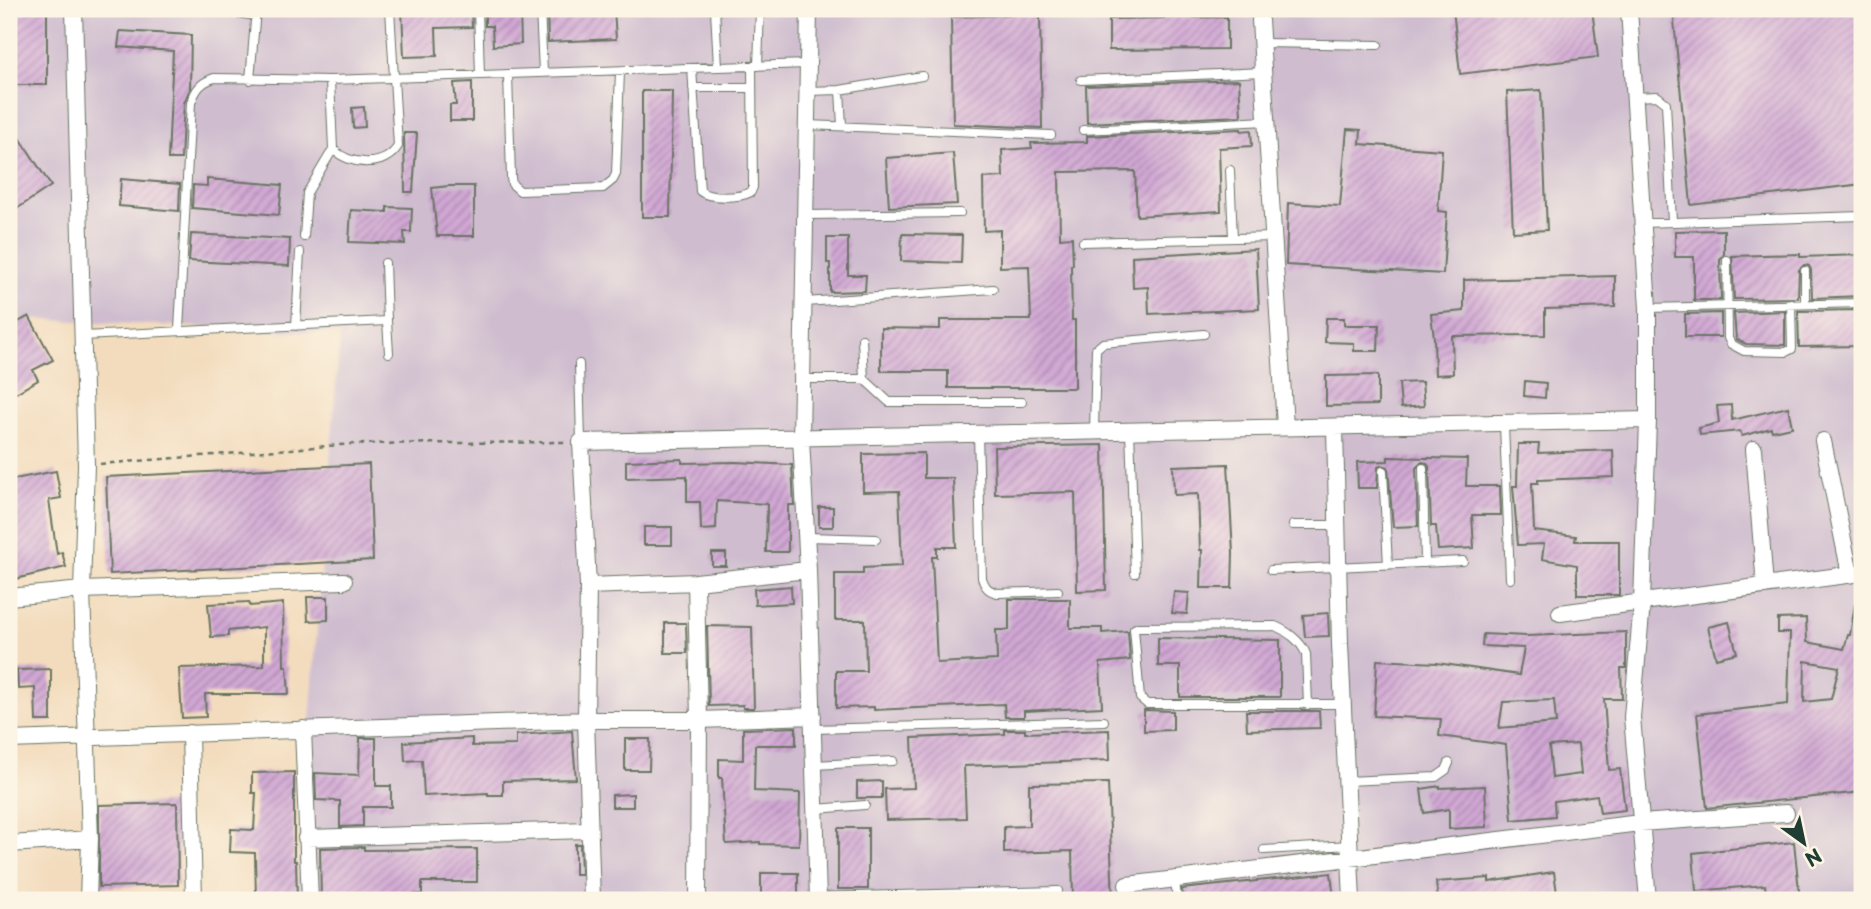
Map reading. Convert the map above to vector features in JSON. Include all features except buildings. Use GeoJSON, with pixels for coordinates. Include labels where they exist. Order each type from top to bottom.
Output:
{"type":"FeatureCollection","features":[{"type":"Feature","properties":{"kind":"street"},"geometry":{"type":"LineString","coordinates":[[74,9],[86,465],[82,590],[90,839],[88,900]]}},
{"type":"Feature","properties":{"kind":"street"},"geometry":{"type":"LineString","coordinates":[[809,9],[801,438],[807,537],[818,899]]}},
{"type":"Feature","properties":{"kind":"street"},"geometry":{"type":"LineString","coordinates":[[1629,9],[1648,308],[1648,420],[1642,603],[1632,717],[1648,900]]}},
{"type":"Feature","properties":{"kind":"street"},"geometry":{"type":"LineString","coordinates":[[1261,15],[1285,427]]}},
{"type":"Feature","properties":{"kind":"street"},"geometry":{"type":"LineString","coordinates":[[592,900],[586,720],[588,586],[581,442],[1648,420]]}},
{"type":"Feature","properties":{"kind":"street"},"geometry":{"type":"LineString","coordinates":[[1335,428],[1352,900]]}},
{"type":"Feature","properties":{"kind":"street"},"geometry":{"type":"LineString","coordinates":[[1560,613],[1856,573],[1823,441]]}},
{"type":"Feature","properties":{"kind":"street"},"geometry":{"type":"LineString","coordinates":[[1754,449],[1765,586]]}},
{"type":"Feature","properties":{"kind":"street"},"geometry":{"type":"LineString","coordinates":[[588,586],[696,582],[808,570]]}},
{"type":"Feature","properties":{"kind":"street"},"geometry":{"type":"LineString","coordinates":[[9,597],[82,590],[344,581]]}},
{"type":"Feature","properties":{"kind":"street"},"geometry":{"type":"LineString","coordinates":[[696,582],[699,720],[698,900]]}},
{"type":"Feature","properties":{"kind":"street"},"geometry":{"type":"LineString","coordinates":[[9,740],[586,720],[813,722]]}},
{"type":"Feature","properties":{"kind":"street"},"geometry":{"type":"LineString","coordinates":[[303,729],[310,900]]}},
{"type":"Feature","properties":{"kind":"street"},"geometry":{"type":"LineString","coordinates":[[190,733],[194,900]]}},
{"type":"Feature","properties":{"kind":"street"},"geometry":{"type":"LineString","coordinates":[[1127,885],[1350,852],[1640,823],[1786,813]]}},
{"type":"Feature","properties":{"kind":"street"},"geometry":{"type":"LineString","coordinates":[[306,838],[589,830]]}},
{"type":"Feature","properties":{"kind":"street"},"geometry":{"type":"LineString","coordinates":[[9,844],[90,839]]}},
{"type":"Feature","properties":{"kind":"lane"},"geometry":{"type":"LineString","coordinates":[[211,9],[256,12],[250,80]]}},
{"type":"Feature","properties":{"kind":"lane"},"geometry":{"type":"LineString","coordinates":[[334,149],[341,157],[375,161],[387,158],[398,146],[390,9]]}},
{"type":"Feature","properties":{"kind":"lane"},"geometry":{"type":"LineString","coordinates":[[478,9],[481,75]]}},
{"type":"Feature","properties":{"kind":"lane"},"geometry":{"type":"LineString","coordinates":[[540,9],[543,72]]}},
{"type":"Feature","properties":{"kind":"lane"},"geometry":{"type":"LineString","coordinates":[[715,9],[718,67]]}},
{"type":"Feature","properties":{"kind":"lane"},"geometry":{"type":"LineString","coordinates":[[692,68],[699,191],[708,195],[745,196],[753,187],[752,88],[760,9]]}},
{"type":"Feature","properties":{"kind":"lane"},"geometry":{"type":"LineString","coordinates":[[1262,43],[1378,46]]}},
{"type":"Feature","properties":{"kind":"lane"},"geometry":{"type":"LineString","coordinates":[[179,330],[191,103],[195,90],[203,82],[215,78],[330,80],[808,64]]}},
{"type":"Feature","properties":{"kind":"lane"},"geometry":{"type":"LineString","coordinates":[[508,74],[511,178],[512,184],[520,191],[603,188],[613,180],[617,174],[620,72]]}},
{"type":"Feature","properties":{"kind":"lane"},"geometry":{"type":"LineString","coordinates":[[1081,79],[1264,72]]}},
{"type":"Feature","properties":{"kind":"lane"},"geometry":{"type":"LineString","coordinates":[[808,91],[839,90],[922,76]]}},
{"type":"Feature","properties":{"kind":"lane"},"geometry":{"type":"LineString","coordinates":[[304,237],[307,193],[334,149],[330,80]]}},
{"type":"Feature","properties":{"kind":"lane"},"geometry":{"type":"LineString","coordinates":[[693,88],[752,88]]}},
{"type":"Feature","properties":{"kind":"lane"},"geometry":{"type":"LineString","coordinates":[[839,90],[842,127]]}},
{"type":"Feature","properties":{"kind":"lane"},"geometry":{"type":"LineString","coordinates":[[1634,97],[1657,96],[1666,103],[1672,222]]}},
{"type":"Feature","properties":{"kind":"lane"},"geometry":{"type":"LineString","coordinates":[[1083,130],[1267,121]]}},
{"type":"Feature","properties":{"kind":"lane"},"geometry":{"type":"LineString","coordinates":[[807,125],[1051,135]]}},
{"type":"Feature","properties":{"kind":"lane"},"geometry":{"type":"LineString","coordinates":[[1230,170],[1233,238]]}},
{"type":"Feature","properties":{"kind":"lane"},"geometry":{"type":"LineString","coordinates":[[807,215],[960,213]]}},
{"type":"Feature","properties":{"kind":"lane"},"geometry":{"type":"LineString","coordinates":[[1643,223],[1862,216]]}},
{"type":"Feature","properties":{"kind":"lane"},"geometry":{"type":"LineString","coordinates":[[1083,242],[1274,237]]}},
{"type":"Feature","properties":{"kind":"lane"},"geometry":{"type":"LineString","coordinates":[[296,326],[300,252]]}},
{"type":"Feature","properties":{"kind":"lane"},"geometry":{"type":"LineString","coordinates":[[1727,260],[1728,338],[1735,349],[1786,352],[1793,346],[1791,304]]}},
{"type":"Feature","properties":{"kind":"lane"},"geometry":{"type":"LineString","coordinates":[[385,263],[388,353]]}},
{"type":"Feature","properties":{"kind":"lane"},"geometry":{"type":"LineString","coordinates":[[1805,271],[1805,304]]}},
{"type":"Feature","properties":{"kind":"lane"},"geometry":{"type":"LineString","coordinates":[[805,302],[993,289]]}},
{"type":"Feature","properties":{"kind":"lane"},"geometry":{"type":"LineString","coordinates":[[1648,308],[1862,303]]}},
{"type":"Feature","properties":{"kind":"lane"},"geometry":{"type":"LineString","coordinates":[[83,336],[387,321]]}},
{"type":"Feature","properties":{"kind":"lane"},"geometry":{"type":"LineString","coordinates":[[1094,431],[1098,346],[1103,343],[1204,334]]}},
{"type":"Feature","properties":{"kind":"lane"},"geometry":{"type":"LineString","coordinates":[[862,339],[864,379]]}},
{"type":"Feature","properties":{"kind":"lane"},"geometry":{"type":"LineString","coordinates":[[579,363],[581,442]]}},
{"type":"Feature","properties":{"kind":"lane"},"geometry":{"type":"LineString","coordinates":[[803,379],[864,379],[889,402],[1022,402]]}},
{"type":"Feature","properties":{"kind":"lane"},"geometry":{"type":"LineString","coordinates":[[1504,425],[1510,579]]}},
{"type":"Feature","properties":{"kind":"lane"},"geometry":{"type":"LineString","coordinates":[[1130,430],[1135,573]]}},
{"type":"Feature","properties":{"kind":"lane"},"geometry":{"type":"LineString","coordinates":[[978,434],[982,578],[985,586],[998,593],[1058,591]]}},
{"type":"Feature","properties":{"kind":"lane"},"geometry":{"type":"LineString","coordinates":[[1423,468],[1425,563]]}},
{"type":"Feature","properties":{"kind":"lane"},"geometry":{"type":"LineString","coordinates":[[1383,471],[1388,565]]}},
{"type":"Feature","properties":{"kind":"lane"},"geometry":{"type":"LineString","coordinates":[[1293,525],[1338,525]]}},
{"type":"Feature","properties":{"kind":"lane"},"geometry":{"type":"LineString","coordinates":[[807,537],[876,539]]}},
{"type":"Feature","properties":{"kind":"lane"},"geometry":{"type":"LineString","coordinates":[[1271,570],[1463,561]]}},
{"type":"Feature","properties":{"kind":"lane"},"geometry":{"type":"LineString","coordinates":[[1308,705],[1306,654],[1303,647],[1284,630],[1275,626],[1134,629],[1140,698],[1147,704],[1308,705],[1343,704]]}},
{"type":"Feature","properties":{"kind":"lane"},"geometry":{"type":"LineString","coordinates":[[813,722],[1104,721]]}},
{"type":"Feature","properties":{"kind":"lane"},"geometry":{"type":"LineString","coordinates":[[814,765],[893,761]]}},
{"type":"Feature","properties":{"kind":"lane"},"geometry":{"type":"LineString","coordinates":[[1347,781],[1436,777],[1446,770],[1448,763]]}},
{"type":"Feature","properties":{"kind":"lane"},"geometry":{"type":"LineString","coordinates":[[816,809],[865,806]]}},
{"type":"Feature","properties":{"kind":"lane"},"geometry":{"type":"LineString","coordinates":[[1264,850],[1350,852]]}},
{"type":"Feature","properties":{"kind":"lane"},"geometry":{"type":"LineString","coordinates":[[1175,880],[1177,900]]}},
{"type":"Feature","properties":{"kind":"lane"},"geometry":{"type":"LineString","coordinates":[[818,899],[1058,891]]}},
{"type":"Feature","properties":{"kind":"path"},"geometry":{"type":"LineString","coordinates":[[86,465],[352,444],[581,442]]}},
{"type":"Feature","properties":{"kind":"shaded area"},"geometry":{"type":"Polygon","coordinates":[[[9,9],[1862,9],[1862,900],[296,900],[340,334],[9,318],[9,9]]]}}]}
